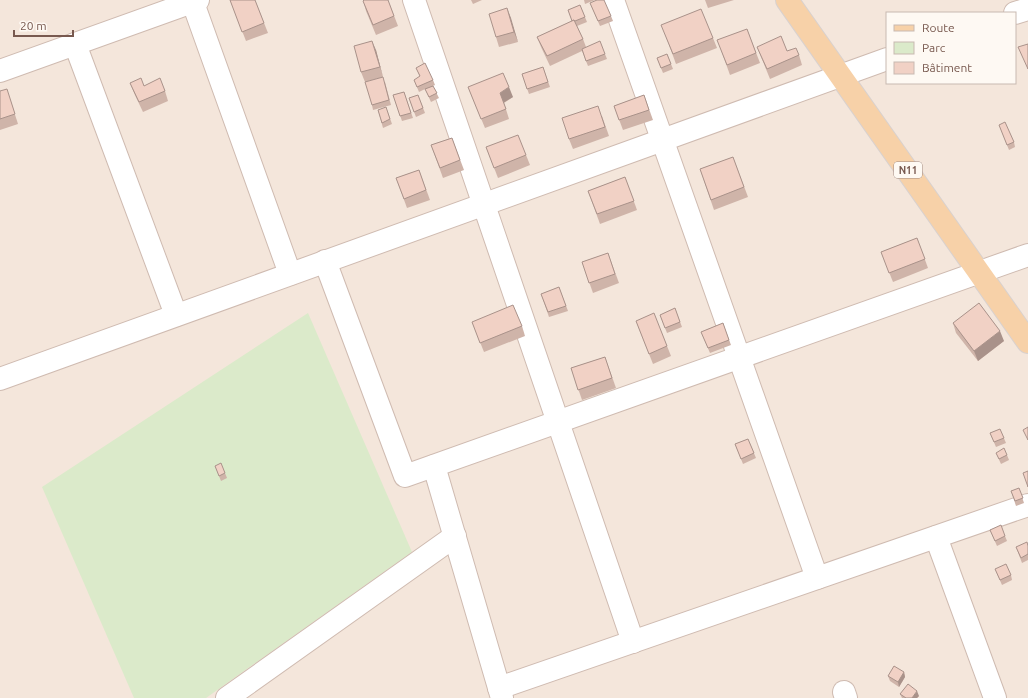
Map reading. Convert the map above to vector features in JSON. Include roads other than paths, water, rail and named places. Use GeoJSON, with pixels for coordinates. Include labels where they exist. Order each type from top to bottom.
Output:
{"type":"FeatureCollection","features":[{"type":"Feature","properties":{"kind":"main road","name":"N11"},"geometry":{"type":"LineString","coordinates":[[786,0],[980,272],[1028,342]]}},
{"type":"Feature","properties":{"kind":"street"},"geometry":{"type":"LineString","coordinates":[[414,0],[633,642]]}},
{"type":"Feature","properties":{"kind":"street"},"geometry":{"type":"LineString","coordinates":[[613,0],[817,578]]}},
{"type":"Feature","properties":{"kind":"street"},"geometry":{"type":"LineString","coordinates":[[0,71],[194,1],[290,274]]}},
{"type":"Feature","properties":{"kind":"street"},"geometry":{"type":"LineString","coordinates":[[1016,13],[1028,9]]}},
{"type":"Feature","properties":{"kind":"street"},"geometry":{"type":"LineString","coordinates":[[75,44],[176,315]]}},
{"type":"Feature","properties":{"kind":"street"},"geometry":{"type":"LineString","coordinates":[[0,379],[886,59]]}},
{"type":"Feature","properties":{"kind":"street"},"geometry":{"type":"LineString","coordinates":[[326,261],[405,476],[1028,255]]}},
{"type":"Feature","properties":{"kind":"street"},"geometry":{"type":"LineString","coordinates":[[434,466],[500,693],[633,642],[1028,505]]}},
{"type":"Feature","properties":{"kind":"street"},"geometry":{"type":"LineString","coordinates":[[226,698],[455,536]]}},
{"type":"Feature","properties":{"kind":"street"},"geometry":{"type":"LineString","coordinates":[[936,537],[995,698]]}}]}
